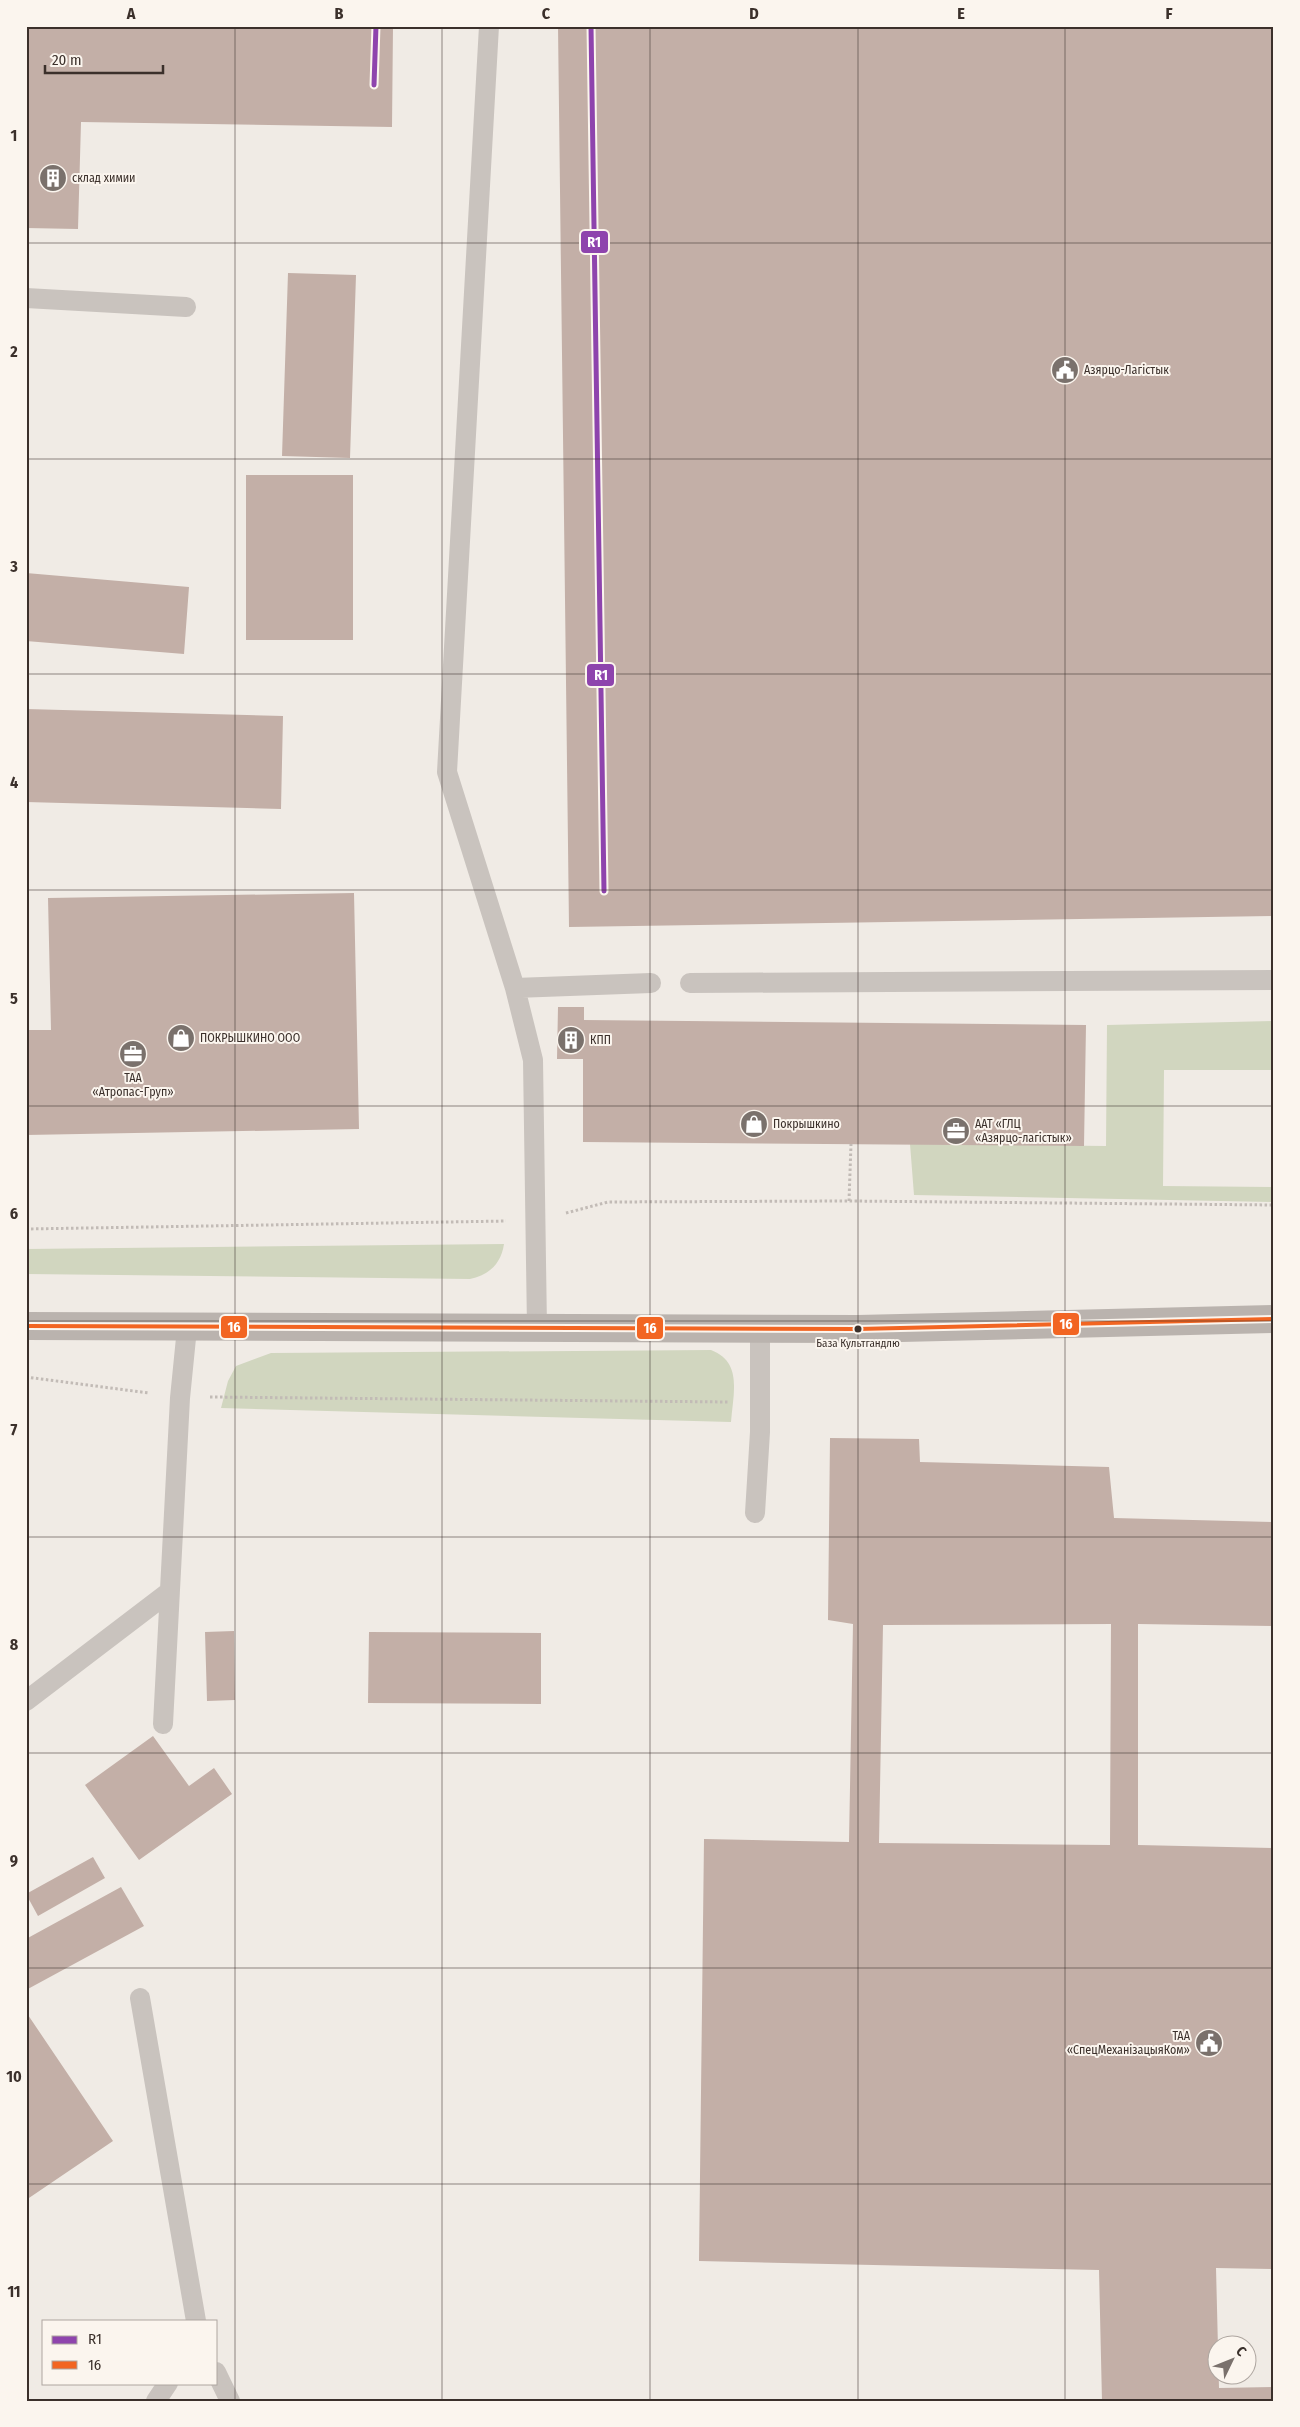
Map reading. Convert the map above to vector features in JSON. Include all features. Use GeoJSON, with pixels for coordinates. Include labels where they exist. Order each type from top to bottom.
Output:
{"type":"FeatureCollection","features":[{"type":"Feature","properties":{"kind":"street"},"geometry":{"type":"LineString","coordinates":[[26,1326],[858,1329],[1274,1319]]}},
{"type":"Feature","properties":{"kind":"lane"},"geometry":{"type":"LineString","coordinates":[[489,26],[448,772],[515,988],[533,1060],[537,1328]]}},
{"type":"Feature","properties":{"kind":"lane"},"geometry":{"type":"LineString","coordinates":[[26,298],[186,307]]}},
{"type":"Feature","properties":{"kind":"lane"},"geometry":{"type":"LineString","coordinates":[[690,984],[1274,980]]}},
{"type":"Feature","properties":{"kind":"lane"},"geometry":{"type":"LineString","coordinates":[[515,988],[652,983]]}},
{"type":"Feature","properties":{"kind":"lane"},"geometry":{"type":"LineString","coordinates":[[162,1724],[180,1398],[187,1328]]}},
{"type":"Feature","properties":{"kind":"lane"},"geometry":{"type":"LineString","coordinates":[[755,1514],[760,1432],[760,1329]]}},
{"type":"Feature","properties":{"kind":"lane"},"geometry":{"type":"LineString","coordinates":[[26,1701],[169,1592]]}},
{"type":"Feature","properties":{"kind":"lane"},"geometry":{"type":"LineString","coordinates":[[140,1998],[196,2320]]}},
{"type":"Feature","properties":{"kind":"lane"},"geometry":{"type":"LineString","coordinates":[[218,2376],[230,2401]]}},
{"type":"Feature","properties":{"kind":"lane"},"geometry":{"type":"LineString","coordinates":[[156,2401],[167,2384]]}},
{"type":"Feature","properties":{"kind":"path"},"geometry":{"type":"LineString","coordinates":[[849,1201],[851,1144]]}},
{"type":"Feature","properties":{"kind":"path"},"geometry":{"type":"LineString","coordinates":[[26,1229],[534,1220],[608,1202],[849,1201],[1274,1206]]}},
{"type":"Feature","properties":{"kind":"path"},"geometry":{"type":"LineString","coordinates":[[26,1377],[180,1398],[760,1402]]}},
{"type":"Feature","properties":{"kind":"green space"},"geometry":{"type":"Polygon","coordinates":[[[1274,1021],[1274,1070],[1164,1070],[1163,1186],[1274,1187],[1274,1202],[914,1195],[910,1144],[1106,1146],[1107,1025],[1274,1021]]]}},
{"type":"Feature","properties":{"kind":"green space"},"geometry":{"type":"Polygon","coordinates":[[[504,1244],[500,1257],[493,1268],[483,1275],[470,1279],[26,1274],[26,1249],[504,1244]]]}},
{"type":"Feature","properties":{"kind":"green space"},"geometry":{"type":"Polygon","coordinates":[[[711,1350],[721,1355],[728,1362],[732,1371],[734,1390],[731,1422],[221,1408],[228,1381],[236,1366],[271,1353],[711,1350]]]}},
{"type":"Feature","properties":{"kind":"building","name":"склад химии"},"geometry":{"type":"Polygon","coordinates":[[[26,26],[393,26],[392,127],[81,122],[78,229],[26,228],[26,26]]]}},
{"type":"Feature","properties":{"kind":"building"},"geometry":{"type":"Polygon","coordinates":[[[558,26],[1274,26],[1274,916],[569,927],[558,26]]]}},
{"type":"Feature","properties":{"kind":"building"},"geometry":{"type":"Polygon","coordinates":[[[288,273],[356,275],[350,458],[282,456],[288,273]]]}},
{"type":"Feature","properties":{"kind":"building"},"geometry":{"type":"Polygon","coordinates":[[[246,475],[353,475],[353,640],[246,640],[246,475]]]}},
{"type":"Feature","properties":{"kind":"building"},"geometry":{"type":"Polygon","coordinates":[[[26,573],[189,587],[184,654],[26,641],[26,573]]]}},
{"type":"Feature","properties":{"kind":"building"},"geometry":{"type":"Polygon","coordinates":[[[26,709],[283,716],[281,809],[26,802],[26,709]]]}},
{"type":"Feature","properties":{"kind":"building"},"geometry":{"type":"Polygon","coordinates":[[[354,893],[359,1129],[26,1135],[26,1030],[51,1030],[48,898],[354,893]]]}},
{"type":"Feature","properties":{"kind":"building"},"geometry":{"type":"Polygon","coordinates":[[[558,1007],[584,1007],[584,1020],[1086,1025],[1084,1146],[583,1142],[583,1059],[557,1059],[558,1007]]]}},
{"type":"Feature","properties":{"kind":"building"},"geometry":{"type":"Polygon","coordinates":[[[830,1438],[919,1439],[920,1462],[1109,1467],[1114,1518],[1274,1522],[1274,1626],[1138,1624],[1138,1845],[1274,1848],[1274,2269],[1216,2268],[1218,2334],[1208,2334],[1208,2384],[1219,2384],[1219,2388],[1274,2387],[1274,2401],[1102,2401],[1099,2270],[699,2261],[704,1839],[849,1842],[853,1624],[828,1620],[830,1438]],[[1111,1624],[883,1625],[879,1843],[1110,1845],[1111,1624]]]}},
{"type":"Feature","properties":{"kind":"building"},"geometry":{"type":"Polygon","coordinates":[[[234,1631],[235,1700],[207,1701],[205,1632],[234,1631]]]}},
{"type":"Feature","properties":{"kind":"building"},"geometry":{"type":"Polygon","coordinates":[[[369,1632],[541,1633],[541,1704],[368,1703],[369,1632]]]}},
{"type":"Feature","properties":{"kind":"building"},"geometry":{"type":"Polygon","coordinates":[[[153,1736],[189,1786],[214,1768],[232,1794],[139,1860],[85,1785],[153,1736]]]}},
{"type":"Feature","properties":{"kind":"building"},"geometry":{"type":"Polygon","coordinates":[[[93,1857],[105,1878],[38,1916],[26,1894],[93,1857]]]}},
{"type":"Feature","properties":{"kind":"building"},"geometry":{"type":"Polygon","coordinates":[[[121,1887],[144,1926],[26,1990],[26,1939],[121,1887]]]}},
{"type":"Feature","properties":{"kind":"building"},"geometry":{"type":"Polygon","coordinates":[[[26,2012],[113,2141],[26,2200],[26,2012]]]}},
{"type":"Feature","properties":{"kind":"transit line","name":"R1"},"geometry":{"type":"LineString","coordinates":[[374,85],[376,26]]}},
{"type":"Feature","properties":{"kind":"transit line","name":"R1"},"geometry":{"type":"LineString","coordinates":[[591,26],[604,891]]}},
{"type":"Feature","properties":{"kind":"transit line","name":"16"},"geometry":{"type":"LineString","coordinates":[[26,1326],[858,1329],[1274,1319]]}},
{"type":"Feature","properties":{"kind":"place","name":"склад химии"},"geometry":{"type":"Point","coordinates":[53,178]}},
{"type":"Feature","properties":{"kind":"place","name":"Азярцо-Лагістык"},"geometry":{"type":"Point","coordinates":[1065,370]}},
{"type":"Feature","properties":{"kind":"place","name":"ПОКРЫШКИНО ООО"},"geometry":{"type":"Point","coordinates":[181,1038]}},
{"type":"Feature","properties":{"kind":"place","name":"КПП"},"geometry":{"type":"Point","coordinates":[571,1040]}},
{"type":"Feature","properties":{"kind":"place","name":"ТАА «Атропас-Груп»"},"geometry":{"type":"Point","coordinates":[133,1054]}},
{"type":"Feature","properties":{"kind":"place","name":"Покрышкино"},"geometry":{"type":"Point","coordinates":[754,1124]}},
{"type":"Feature","properties":{"kind":"place","name":"ААТ «ГЛЦ «Азярцо-лагістык»"},"geometry":{"type":"Point","coordinates":[956,1131]}},
{"type":"Feature","properties":{"kind":"place","name":"База Культгандлю"},"geometry":{"type":"Point","coordinates":[858,1329]}},
{"type":"Feature","properties":{"kind":"place","name":"ТАА «СпецМеханізацыяКом»"},"geometry":{"type":"Point","coordinates":[1209,2043]}}]}
